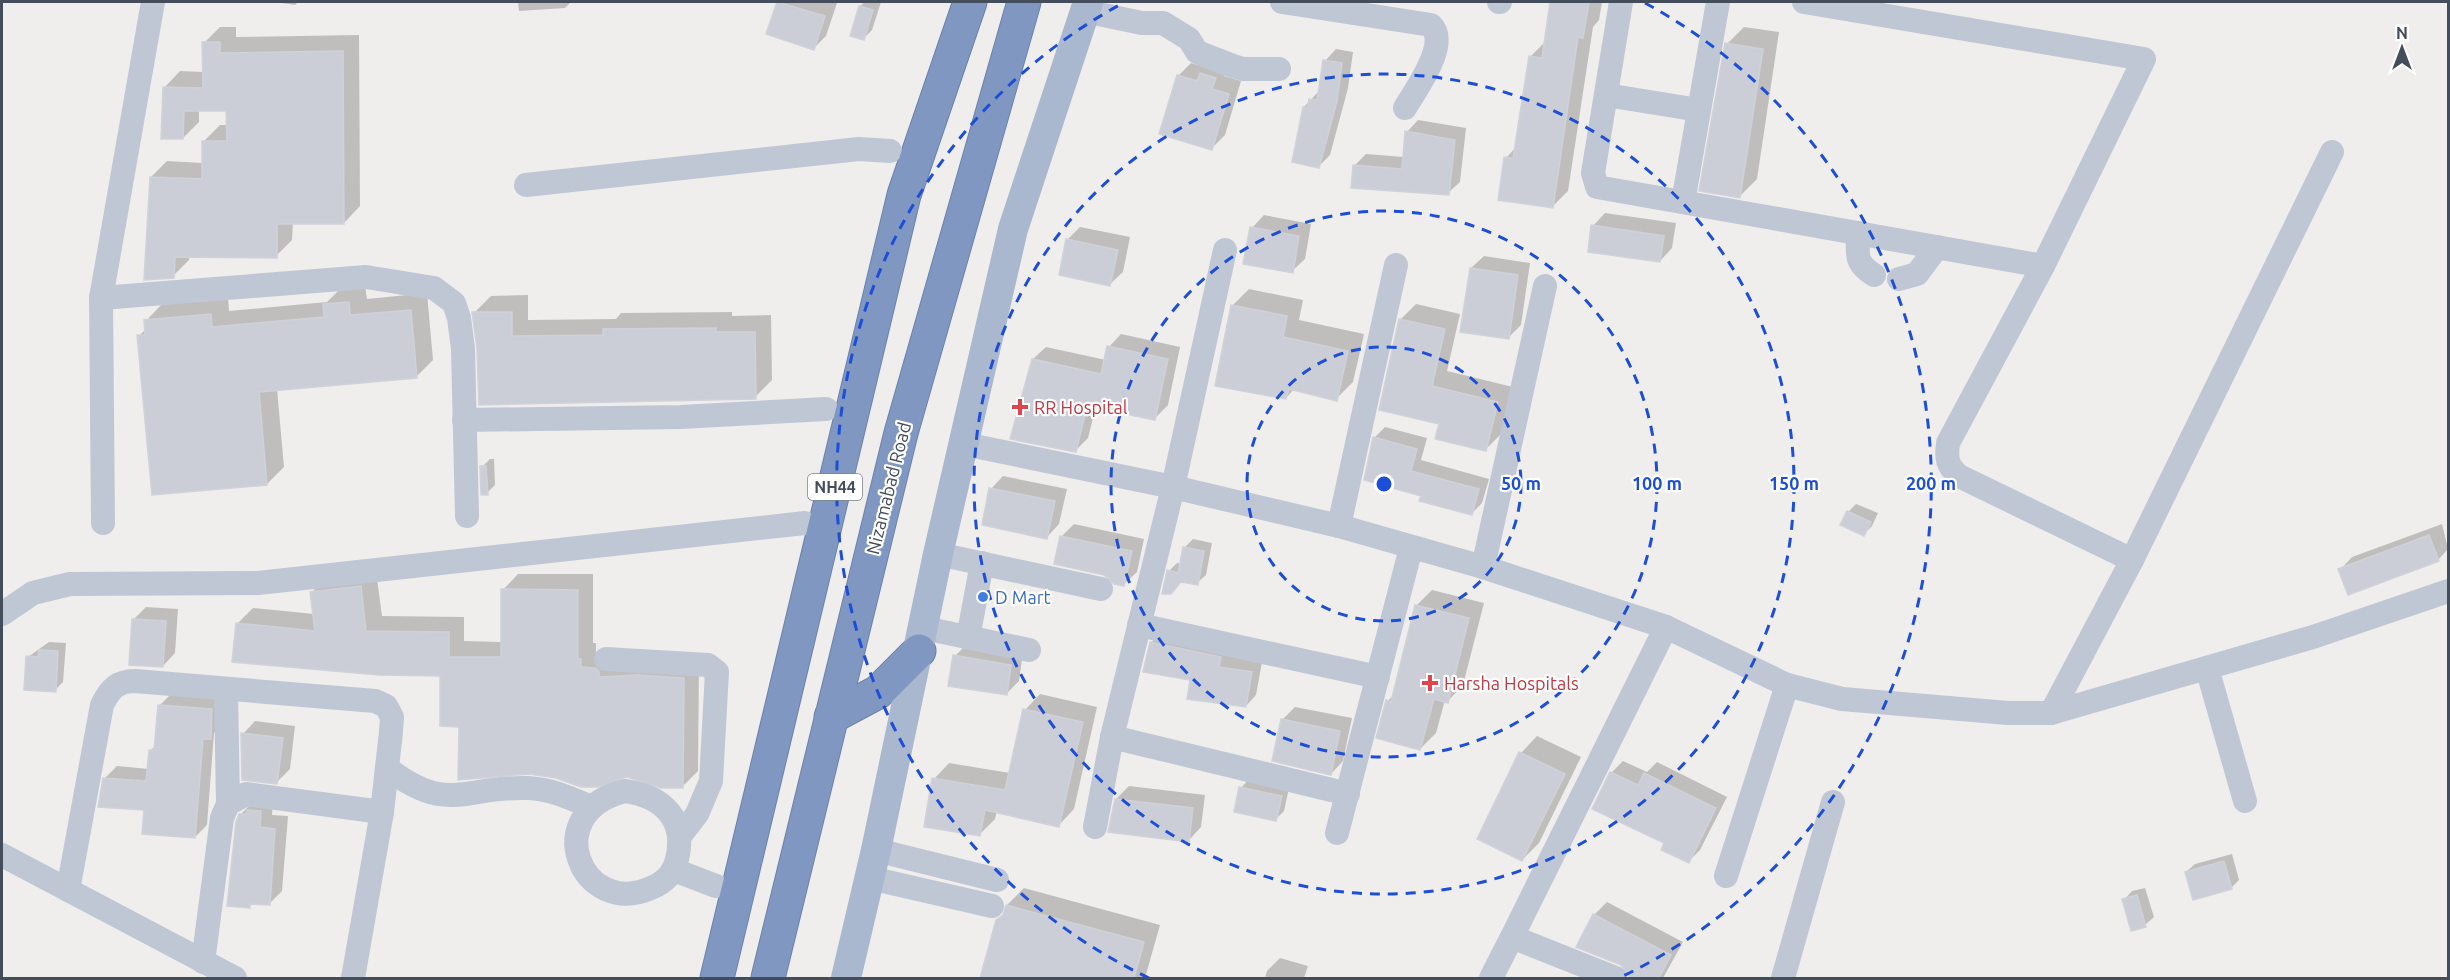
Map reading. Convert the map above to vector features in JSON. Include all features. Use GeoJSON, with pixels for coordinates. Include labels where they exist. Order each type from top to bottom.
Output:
{"type":"FeatureCollection","features":[{"type":"Feature","properties":{"kind":"highway","name":"NH44"},"geometry":{"type":"LineString","coordinates":[[717,978],[904,195],[970,2]]}},
{"type":"Feature","properties":{"kind":"highway","name":"Nizamabad Road"},"geometry":{"type":"LineString","coordinates":[[768,978],[902,433],[1024,2]]}},
{"type":"Feature","properties":{"kind":"highway"},"geometry":{"type":"LineString","coordinates":[[831,717],[878,692],[921,640]]}},
{"type":"Feature","properties":{"kind":"main road"},"geometry":{"type":"LineString","coordinates":[[846,978],[873,864],[938,554],[1013,230],[1086,6]]}},
{"type":"Feature","properties":{"kind":"street"},"geometry":{"type":"LineString","coordinates":[[103,523],[101,298],[153,2]]}},
{"type":"Feature","properties":{"kind":"street"},"geometry":{"type":"LineString","coordinates":[[1282,2],[1431,25],[1438,34],[1437,50],[1405,108]]}},
{"type":"Feature","properties":{"kind":"street"},"geometry":{"type":"LineString","coordinates":[[1621,2],[1593,173],[1597,188],[2043,266]]}},
{"type":"Feature","properties":{"kind":"street"},"geometry":{"type":"LineString","coordinates":[[1683,202],[1718,2]]}},
{"type":"Feature","properties":{"kind":"street"},"geometry":{"type":"LineString","coordinates":[[1804,2],[2144,59],[2043,266],[1948,442],[1946,456],[1949,468],[1959,476],[2132,560]]}},
{"type":"Feature","properties":{"kind":"street"},"geometry":{"type":"LineString","coordinates":[[1086,6],[1142,22],[1163,23],[1189,39],[1197,52],[1233,66],[1243,69],[1279,69]]}},
{"type":"Feature","properties":{"kind":"street"},"geometry":{"type":"LineString","coordinates":[[1605,95],[1699,110]]}},
{"type":"Feature","properties":{"kind":"street"},"geometry":{"type":"LineString","coordinates":[[526,185],[859,149],[890,151]]}},
{"type":"Feature","properties":{"kind":"street"},"geometry":{"type":"LineString","coordinates":[[2052,713],[2132,560],[2332,152]]}},
{"type":"Feature","properties":{"kind":"street"},"geometry":{"type":"LineString","coordinates":[[1858,233],[1858,258],[1862,267],[1874,276]]}},
{"type":"Feature","properties":{"kind":"street"},"geometry":{"type":"LineString","coordinates":[[1899,279],[1917,274],[1937,247]]}},
{"type":"Feature","properties":{"kind":"street"},"geometry":{"type":"LineString","coordinates":[[1095,827],[1112,737],[1173,487],[1225,250]]}},
{"type":"Feature","properties":{"kind":"street"},"geometry":{"type":"LineString","coordinates":[[1339,526],[1396,265]]}},
{"type":"Feature","properties":{"kind":"street"},"geometry":{"type":"LineString","coordinates":[[101,298],[366,277],[434,288],[454,303],[459,318],[463,349],[467,516]]}},
{"type":"Feature","properties":{"kind":"street"},"geometry":{"type":"LineString","coordinates":[[1483,567],[1545,286]]}},
{"type":"Feature","properties":{"kind":"street"},"geometry":{"type":"LineString","coordinates":[[464,420],[681,417],[826,409]]}},
{"type":"Feature","properties":{"kind":"street"},"geometry":{"type":"LineString","coordinates":[[964,444],[1173,487],[1339,526],[1483,567],[1666,627],[1787,685],[1842,699],[2008,713],[2052,713],[2313,637],[2448,591]]}},
{"type":"Feature","properties":{"kind":"street"},"geometry":{"type":"LineString","coordinates":[[2,614],[33,593],[70,584],[258,583],[805,523]]}},
{"type":"Feature","properties":{"kind":"street"},"geometry":{"type":"LineString","coordinates":[[1337,833],[1411,548]]}},
{"type":"Feature","properties":{"kind":"street"},"geometry":{"type":"LineString","coordinates":[[938,554],[1101,589]]}},
{"type":"Feature","properties":{"kind":"street"},"geometry":{"type":"LineString","coordinates":[[968,638],[982,563]]}},
{"type":"Feature","properties":{"kind":"street"},"geometry":{"type":"LineString","coordinates":[[1139,625],[1378,677]]}},
{"type":"Feature","properties":{"kind":"street"},"geometry":{"type":"LineString","coordinates":[[1491,978],[1666,627]]}},
{"type":"Feature","properties":{"kind":"street"},"geometry":{"type":"LineString","coordinates":[[921,640],[968,638],[1029,650]]}},
{"type":"Feature","properties":{"kind":"street"},"geometry":{"type":"LineString","coordinates":[[606,659],[708,665],[717,672],[711,781],[697,814],[680,836]]}},
{"type":"Feature","properties":{"kind":"street"},"geometry":{"type":"LineString","coordinates":[[2206,668],[2245,801]]}},
{"type":"Feature","properties":{"kind":"street"},"geometry":{"type":"LineString","coordinates":[[68,890],[102,705],[109,691],[126,681],[375,701],[386,706],[393,717],[382,812],[353,978]]}},
{"type":"Feature","properties":{"kind":"street"},"geometry":{"type":"LineString","coordinates":[[1726,876],[1787,685]]}},
{"type":"Feature","properties":{"kind":"street"},"geometry":{"type":"LineString","coordinates":[[203,962],[222,818],[228,804],[226,690]]}},
{"type":"Feature","properties":{"kind":"street"},"geometry":{"type":"LineString","coordinates":[[1112,737],[1348,794]]}},
{"type":"Feature","properties":{"kind":"street"},"geometry":{"type":"LineString","coordinates":[[387,768],[404,780],[433,794],[449,797],[492,790],[530,788],[552,791],[591,807]]}},
{"type":"Feature","properties":{"kind":"street"},"geometry":{"type":"LineString","coordinates":[[625,791],[644,794],[661,803],[674,818],[680,836],[680,848],[674,870],[657,886],[640,893],[621,894],[603,888],[588,876],[579,860],[576,841],[580,823],[591,807],[606,796],[625,791]]}},
{"type":"Feature","properties":{"kind":"street"},"geometry":{"type":"LineString","coordinates":[[228,804],[246,794],[382,812]]}},
{"type":"Feature","properties":{"kind":"street"},"geometry":{"type":"LineString","coordinates":[[1783,978],[1833,802]]}},
{"type":"Feature","properties":{"kind":"street"},"geometry":{"type":"LineString","coordinates":[[2,855],[235,978]]}},
{"type":"Feature","properties":{"kind":"street"},"geometry":{"type":"LineString","coordinates":[[873,864],[997,880]]}},
{"type":"Feature","properties":{"kind":"street"},"geometry":{"type":"LineString","coordinates":[[873,864],[992,906]]}},
{"type":"Feature","properties":{"kind":"street"},"geometry":{"type":"LineString","coordinates":[[674,870],[716,886]]}},
{"type":"Feature","properties":{"kind":"street"},"geometry":{"type":"LineString","coordinates":[[1512,937],[1615,978]]}},
{"type":"Feature","properties":{"kind":"building"},"geometry":{"type":"Polygon","coordinates":[[[777,2],[825,16],[814,50],[766,34],[777,2]]]}},
{"type":"Feature","properties":{"kind":"building"},"geometry":{"type":"Polygon","coordinates":[[[1550,2],[1589,2],[1583,38],[1578,37],[1553,208],[1498,200],[1504,157],[1513,158],[1529,56],[1542,58],[1550,2]]]}},
{"type":"Feature","properties":{"kind":"building"},"geometry":{"type":"Polygon","coordinates":[[[859,6],[873,10],[864,40],[850,36],[859,6]]]}},
{"type":"Feature","properties":{"kind":"building"},"geometry":{"type":"Polygon","coordinates":[[[202,42],[220,42],[220,53],[343,51],[344,224],[277,224],[277,258],[175,257],[174,278],[144,280],[150,177],[202,179],[202,141],[227,141],[226,111],[184,111],[183,139],[161,139],[163,87],[203,88],[202,42]]]}},
{"type":"Feature","properties":{"kind":"building"},"geometry":{"type":"Polygon","coordinates":[[[1725,43],[1763,49],[1740,198],[1699,191],[1725,43]]]}},
{"type":"Feature","properties":{"kind":"building"},"geometry":{"type":"Polygon","coordinates":[[[1323,60],[1342,63],[1337,101],[1319,168],[1292,162],[1303,107],[1308,108],[1309,99],[1317,100],[1323,60]]]}},
{"type":"Feature","properties":{"kind":"building"},"geometry":{"type":"Polygon","coordinates":[[[1200,73],[1216,78],[1212,89],[1229,94],[1212,150],[1159,134],[1177,75],[1197,81],[1200,73]]]}},
{"type":"Feature","properties":{"kind":"building"},"geometry":{"type":"Polygon","coordinates":[[[1405,131],[1455,140],[1449,195],[1351,188],[1353,165],[1402,169],[1405,131]]]}},
{"type":"Feature","properties":{"kind":"building"},"geometry":{"type":"Polygon","coordinates":[[[1591,225],[1664,236],[1660,262],[1588,252],[1591,225]]]}},
{"type":"Feature","properties":{"kind":"building"},"geometry":{"type":"Polygon","coordinates":[[[1250,227],[1299,236],[1293,273],[1243,264],[1250,227]]]}},
{"type":"Feature","properties":{"kind":"building"},"geometry":{"type":"Polygon","coordinates":[[[1066,239],[1118,250],[1110,286],[1059,275],[1066,239]]]}},
{"type":"Feature","properties":{"kind":"building"},"geometry":{"type":"Polygon","coordinates":[[[1470,268],[1518,275],[1509,339],[1460,332],[1470,268]]]}},
{"type":"Feature","properties":{"kind":"building"},"geometry":{"type":"Polygon","coordinates":[[[349,302],[350,315],[411,310],[417,378],[259,392],[267,485],[152,495],[137,335],[145,335],[144,320],[211,314],[212,327],[324,317],[323,304],[349,302]]]}},
{"type":"Feature","properties":{"kind":"building"},"geometry":{"type":"Polygon","coordinates":[[[1231,305],[1287,316],[1283,337],[1348,351],[1337,401],[1289,389],[1286,399],[1215,386],[1231,305]]]}},
{"type":"Feature","properties":{"kind":"building"},"geometry":{"type":"Polygon","coordinates":[[[472,312],[512,312],[512,336],[603,335],[603,329],[716,328],[716,332],[755,332],[756,399],[479,405],[477,349],[472,312]]]}},
{"type":"Feature","properties":{"kind":"building"},"geometry":{"type":"Polygon","coordinates":[[[1399,319],[1445,329],[1432,386],[1498,402],[1486,451],[1435,439],[1439,424],[1379,410],[1399,319]]]}},
{"type":"Feature","properties":{"kind":"building"},"geometry":{"type":"Polygon","coordinates":[[[1107,346],[1168,359],[1155,420],[1087,406],[1076,452],[1010,439],[1032,359],[1101,374],[1107,346]]]}},
{"type":"Feature","properties":{"kind":"building"},"geometry":{"type":"Polygon","coordinates":[[[1373,437],[1417,449],[1411,471],[1479,489],[1472,515],[1419,501],[1421,496],[1364,480],[1373,437]]]}},
{"type":"Feature","properties":{"kind":"building"},"geometry":{"type":"Polygon","coordinates":[[[480,466],[486,466],[488,495],[481,495],[480,466]]]}},
{"type":"Feature","properties":{"kind":"building"},"geometry":{"type":"Polygon","coordinates":[[[989,488],[1055,501],[1047,539],[982,525],[989,488]]]}},
{"type":"Feature","properties":{"kind":"building"},"geometry":{"type":"Polygon","coordinates":[[[1847,511],[1871,522],[1864,536],[1840,525],[1847,511]]]}},
{"type":"Feature","properties":{"kind":"building"},"geometry":{"type":"Polygon","coordinates":[[[2429,535],[2439,561],[2348,595],[2338,569],[2429,535]]]}},
{"type":"Feature","properties":{"kind":"building"},"geometry":{"type":"Polygon","coordinates":[[[1060,536],[1132,551],[1124,586],[1114,584],[1104,575],[1054,564],[1060,536]]]}},
{"type":"Feature","properties":{"kind":"building"},"geometry":{"type":"Polygon","coordinates":[[[1183,547],[1204,551],[1198,585],[1181,582],[1171,594],[1162,594],[1167,570],[1178,573],[1183,547]]]}},
{"type":"Feature","properties":{"kind":"building"},"geometry":{"type":"Polygon","coordinates":[[[361,586],[366,631],[449,632],[449,657],[501,657],[501,589],[578,590],[578,659],[581,659],[581,667],[595,668],[599,671],[599,677],[637,675],[684,678],[683,788],[661,788],[627,777],[598,787],[581,787],[556,778],[529,774],[458,780],[459,727],[440,726],[440,676],[379,675],[232,662],[236,623],[315,631],[310,592],[361,586]]]}},
{"type":"Feature","properties":{"kind":"building"},"geometry":{"type":"Polygon","coordinates":[[[1415,605],[1469,618],[1448,703],[1434,699],[1420,750],[1376,738],[1386,700],[1391,702],[1415,605]]]}},
{"type":"Feature","properties":{"kind":"building"},"geometry":{"type":"Polygon","coordinates":[[[132,619],[166,621],[163,667],[129,665],[132,619]]]}},
{"type":"Feature","properties":{"kind":"building"},"geometry":{"type":"Polygon","coordinates":[[[1150,642],[1221,657],[1219,667],[1252,672],[1246,707],[1187,699],[1190,680],[1143,672],[1150,642]]]}},
{"type":"Feature","properties":{"kind":"building"},"geometry":{"type":"Polygon","coordinates":[[[39,650],[58,651],[56,692],[24,690],[26,656],[38,657],[39,650]]]}},
{"type":"Feature","properties":{"kind":"building"},"geometry":{"type":"Polygon","coordinates":[[[953,655],[1011,665],[1007,695],[948,686],[953,655]]]}},
{"type":"Feature","properties":{"kind":"building"},"geometry":{"type":"Polygon","coordinates":[[[158,705],[212,709],[211,739],[203,739],[195,838],[142,834],[144,810],[98,807],[103,778],[146,781],[149,750],[154,750],[158,705]]]}},
{"type":"Feature","properties":{"kind":"building"},"geometry":{"type":"Polygon","coordinates":[[[1023,709],[1083,722],[1059,827],[985,810],[980,836],[924,827],[932,778],[1005,790],[1023,709]]]}},
{"type":"Feature","properties":{"kind":"building"},"geometry":{"type":"Polygon","coordinates":[[[1281,719],[1340,731],[1331,775],[1272,761],[1281,719]]]}},
{"type":"Feature","properties":{"kind":"building"},"geometry":{"type":"Polygon","coordinates":[[[241,733],[283,738],[277,784],[242,780],[241,733]]]}},
{"type":"Feature","properties":{"kind":"building"},"geometry":{"type":"Polygon","coordinates":[[[1519,752],[1565,774],[1522,861],[1477,839],[1519,752]]]}},
{"type":"Feature","properties":{"kind":"building"},"geometry":{"type":"Polygon","coordinates":[[[1610,772],[1638,785],[1644,773],[1716,808],[1689,863],[1661,850],[1664,843],[1592,809],[1610,772]]]}},
{"type":"Feature","properties":{"kind":"building"},"geometry":{"type":"Polygon","coordinates":[[[1239,787],[1282,796],[1276,821],[1234,812],[1239,787]]]}},
{"type":"Feature","properties":{"kind":"building"},"geometry":{"type":"Polygon","coordinates":[[[1115,799],[1193,808],[1189,842],[1108,832],[1115,799]]]}},
{"type":"Feature","properties":{"kind":"building"},"geometry":{"type":"Polygon","coordinates":[[[247,810],[261,811],[260,827],[275,829],[270,905],[250,904],[250,908],[227,906],[236,822],[239,814],[246,814],[247,810]]]}},
{"type":"Feature","properties":{"kind":"building"},"geometry":{"type":"Polygon","coordinates":[[[2224,861],[2232,889],[2193,900],[2185,872],[2224,861]]]}},
{"type":"Feature","properties":{"kind":"building"},"geometry":{"type":"Polygon","coordinates":[[[2137,895],[2146,927],[2131,931],[2122,899],[2137,895]]]}},
{"type":"Feature","properties":{"kind":"building"},"geometry":{"type":"Polygon","coordinates":[[[1006,905],[1144,942],[1134,978],[980,978],[996,920],[1003,915],[1006,905]]]}},
{"type":"Feature","properties":{"kind":"building"},"geometry":{"type":"Polygon","coordinates":[[[1593,914],[1671,955],[1659,978],[1630,978],[1621,965],[1576,947],[1593,914]]]}},
{"type":"Feature","properties":{"kind":"place","name":"RR Hospital"},"geometry":{"type":"Point","coordinates":[1020,407]}},
{"type":"Feature","properties":{"kind":"place","name":"D Mart"},"geometry":{"type":"Point","coordinates":[983,597]}},
{"type":"Feature","properties":{"kind":"place","name":"Harsha Hospitals"},"geometry":{"type":"Point","coordinates":[1430,683]}}]}
